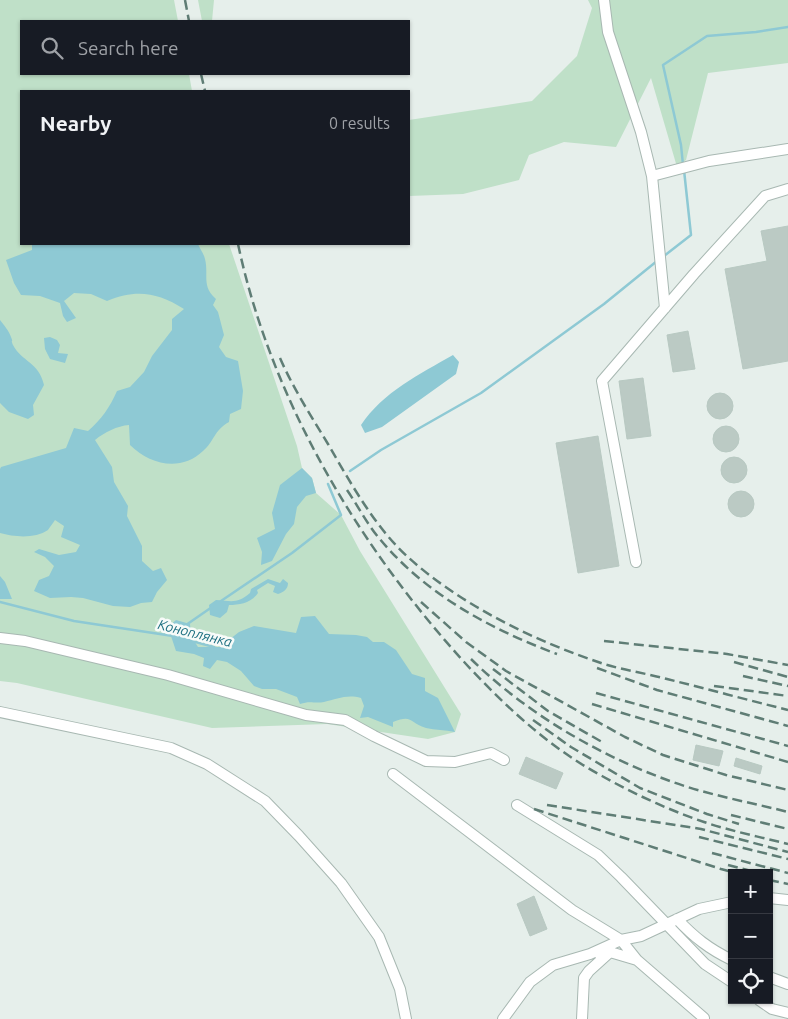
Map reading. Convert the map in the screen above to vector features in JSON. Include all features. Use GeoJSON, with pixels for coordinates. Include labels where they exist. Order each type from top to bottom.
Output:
{"type":"FeatureCollection","features":[{"type":"Feature","properties":{"kind":"street"},"geometry":{"type":"LineString","coordinates":[[604,0],[608,32],[641,132],[652,176],[665,308]]}},
{"type":"Feature","properties":{"kind":"street"},"geometry":{"type":"LineString","coordinates":[[652,176],[709,161],[788,149]]}},
{"type":"Feature","properties":{"kind":"street"},"geometry":{"type":"LineString","coordinates":[[636,562],[602,381],[765,196],[788,189]]}},
{"type":"Feature","properties":{"kind":"street"},"geometry":{"type":"LineString","coordinates":[[0,638],[25,641],[168,674],[306,715],[345,720],[426,761],[455,762],[491,753],[504,760]]}},
{"type":"Feature","properties":{"kind":"street"},"geometry":{"type":"LineString","coordinates":[[0,712],[171,748],[208,764],[265,801],[341,883],[379,937],[400,989],[406,1019]]}},
{"type":"Feature","properties":{"kind":"street"},"geometry":{"type":"LineString","coordinates":[[393,774],[572,910],[621,940],[637,960],[704,1018]]}},
{"type":"Feature","properties":{"kind":"street"},"geometry":{"type":"LineString","coordinates":[[517,805],[598,855],[704,964],[728,979]]}},
{"type":"Feature","properties":{"kind":"street"},"geometry":{"type":"LineString","coordinates":[[773,898],[788,900]]}},
{"type":"Feature","properties":{"kind":"street"},"geometry":{"type":"LineString","coordinates":[[503,1019],[530,982],[553,965],[590,954],[621,940],[640,936],[699,909],[728,903]]}},
{"type":"Feature","properties":{"kind":"street"},"geometry":{"type":"LineString","coordinates":[[677,919],[691,934],[713,951],[730,959]]}},
{"type":"Feature","properties":{"kind":"street"},"geometry":{"type":"LineString","coordinates":[[590,954],[610,952],[637,960]]}},
{"type":"Feature","properties":{"kind":"street"},"geometry":{"type":"LineString","coordinates":[[582,1019],[584,978],[610,952]]}},
{"type":"Feature","properties":{"kind":"street"},"geometry":{"type":"LineString","coordinates":[[773,978],[788,984]]}},
{"type":"Feature","properties":{"kind":"street"},"geometry":{"type":"LineString","coordinates":[[765,1004],[772,1009],[788,1013]]}},
{"type":"Feature","properties":{"kind":"green space"},"geometry":{"type":"Polygon","coordinates":[[[0,0],[174,0],[178,20],[20,20],[20,75],[189,75],[192,90],[20,90],[20,245],[229,245],[297,446],[302,468],[312,478],[316,493],[341,515],[360,551],[461,714],[455,732],[428,739],[327,724],[212,728],[17,683],[0,681],[0,0]]]}},
{"type":"Feature","properties":{"kind":"green space"},"geometry":{"type":"Polygon","coordinates":[[[198,0],[214,0],[212,20],[202,20],[198,0]]]}},
{"type":"Feature","properties":{"kind":"green space"},"geometry":{"type":"Polygon","coordinates":[[[588,0],[788,0],[788,63],[708,73],[686,160],[677,167],[651,78],[616,147],[564,142],[529,155],[519,180],[463,194],[410,196],[410,120],[532,101],[577,56],[592,8],[588,0]]]}},
{"type":"Feature","properties":{"kind":"water"},"geometry":{"type":"Polygon","coordinates":[[[32,245],[198,245],[204,257],[207,285],[211,294],[216,299],[213,305],[218,312],[224,335],[219,347],[226,357],[238,361],[243,391],[241,409],[230,414],[229,422],[217,432],[203,451],[194,458],[176,464],[156,461],[138,452],[130,445],[129,425],[111,430],[95,440],[112,467],[114,482],[128,506],[127,516],[142,546],[142,561],[153,571],[161,568],[167,580],[157,592],[152,602],[130,607],[113,606],[83,598],[50,598],[34,591],[39,580],[49,576],[54,566],[45,557],[34,552],[39,549],[59,555],[76,552],[80,545],[61,537],[64,526],[55,520],[48,530],[37,535],[18,536],[0,533],[0,469],[1,467],[66,448],[74,428],[88,431],[105,413],[117,391],[130,387],[144,372],[152,356],[172,330],[172,319],[184,309],[165,299],[146,294],[127,295],[107,301],[91,294],[74,293],[64,301],[76,318],[67,322],[63,316],[60,303],[40,296],[21,295],[14,283],[6,260],[32,250],[32,245]]]}},
{"type":"Feature","properties":{"kind":"water"},"geometry":{"type":"Polygon","coordinates":[[[0,320],[9,333],[17,351],[42,377],[44,385],[33,405],[34,415],[28,419],[9,412],[0,403],[0,320]]]}},
{"type":"Feature","properties":{"kind":"water"},"geometry":{"type":"Polygon","coordinates":[[[50,337],[57,340],[60,345],[58,353],[68,354],[65,363],[50,359],[45,349],[44,338],[50,337]]]}},
{"type":"Feature","properties":{"kind":"water"},"geometry":{"type":"Polygon","coordinates":[[[453,355],[459,362],[456,374],[382,427],[365,433],[361,425],[370,413],[391,393],[453,355]]]}},
{"type":"Feature","properties":{"kind":"water"},"geometry":{"type":"Polygon","coordinates":[[[302,468],[312,478],[316,493],[306,496],[297,507],[294,524],[286,534],[272,561],[261,565],[262,552],[257,538],[275,529],[272,513],[280,485],[302,468]]]}},
{"type":"Feature","properties":{"kind":"water"},"geometry":{"type":"Polygon","coordinates":[[[0,576],[5,582],[12,599],[0,599],[0,576]]]}},
{"type":"Feature","properties":{"kind":"water"},"geometry":{"type":"Polygon","coordinates":[[[268,579],[280,583],[283,579],[288,583],[287,587],[278,594],[273,592],[275,586],[268,583],[257,590],[258,593],[249,601],[229,605],[227,612],[220,618],[210,615],[209,605],[216,600],[234,601],[241,599],[250,593],[251,589],[268,579]]]}},
{"type":"Feature","properties":{"kind":"water"},"geometry":{"type":"Polygon","coordinates":[[[315,616],[329,634],[367,637],[373,642],[384,642],[396,650],[412,674],[425,678],[425,691],[438,698],[455,732],[426,728],[408,719],[393,722],[393,727],[368,717],[360,718],[364,706],[361,698],[356,697],[300,704],[297,697],[276,689],[262,689],[254,686],[241,671],[227,662],[217,660],[210,669],[203,666],[204,658],[176,651],[168,627],[176,620],[190,624],[191,636],[198,647],[220,647],[239,632],[254,626],[296,633],[301,617],[315,616]]]}},
{"type":"Feature","properties":{"kind":"building"},"geometry":{"type":"Polygon","coordinates":[[[788,226],[788,361],[743,369],[725,269],[767,261],[761,231],[788,226]]]}},
{"type":"Feature","properties":{"kind":"building"},"geometry":{"type":"Polygon","coordinates":[[[688,331],[695,369],[673,372],[667,335],[688,331]]]}},
{"type":"Feature","properties":{"kind":"building"},"geometry":{"type":"Polygon","coordinates":[[[643,378],[651,436],[627,439],[619,381],[643,378]]]}},
{"type":"Feature","properties":{"kind":"building"},"geometry":{"type":"Polygon","coordinates":[[[720,393],[729,397],[733,406],[729,415],[720,419],[711,415],[707,406],[711,397],[720,393]]]}},
{"type":"Feature","properties":{"kind":"building"},"geometry":{"type":"Polygon","coordinates":[[[726,426],[735,430],[739,439],[735,448],[726,452],[717,448],[713,439],[717,430],[726,426]]]}},
{"type":"Feature","properties":{"kind":"building"},"geometry":{"type":"Polygon","coordinates":[[[598,436],[619,566],[578,573],[556,443],[598,436]]]}},
{"type":"Feature","properties":{"kind":"building"},"geometry":{"type":"Polygon","coordinates":[[[734,457],[743,461],[747,470],[743,479],[734,483],[725,479],[721,470],[725,461],[734,457]]]}},
{"type":"Feature","properties":{"kind":"building"},"geometry":{"type":"Polygon","coordinates":[[[741,491],[750,495],[754,504],[750,513],[741,517],[732,513],[728,504],[732,495],[741,491]]]}},
{"type":"Feature","properties":{"kind":"building"},"geometry":{"type":"Polygon","coordinates":[[[696,745],[723,751],[719,766],[693,760],[696,745]]]}},
{"type":"Feature","properties":{"kind":"building"},"geometry":{"type":"Polygon","coordinates":[[[526,757],[563,773],[556,789],[519,774],[526,757]]]}},
{"type":"Feature","properties":{"kind":"building"},"geometry":{"type":"Polygon","coordinates":[[[736,758],[762,766],[760,774],[734,766],[736,758]]]}},
{"type":"Feature","properties":{"kind":"building"},"geometry":{"type":"Polygon","coordinates":[[[534,896],[547,929],[530,936],[517,904],[534,896]]]}},
{"type":"Feature","properties":{"kind":"waterway"},"geometry":{"type":"LineString","coordinates":[[683,165],[681,145],[663,65],[707,36],[788,27]]}},
{"type":"Feature","properties":{"kind":"waterway"},"geometry":{"type":"LineString","coordinates":[[664,256],[691,235],[684,170]]}},
{"type":"Feature","properties":{"kind":"waterway"},"geometry":{"type":"LineString","coordinates":[[350,471],[381,450],[481,393],[604,304],[657,261]]}},
{"type":"Feature","properties":{"kind":"waterway"},"geometry":{"type":"LineString","coordinates":[[221,601],[292,553],[341,515],[328,484]]}},
{"type":"Feature","properties":{"kind":"waterway","name":"Коноплянка"},"geometry":{"type":"LineString","coordinates":[[0,602],[74,621],[173,636]]}},
{"type":"Feature","properties":{"kind":"waterway"},"geometry":{"type":"LineString","coordinates":[[186,625],[212,607]]}},
{"type":"Feature","properties":{"kind":"waterway","name":"Коноплянка"},"geometry":{"type":"LineString","coordinates":[[192,641],[214,647]]}},
{"type":"Feature","properties":{"kind":"railway"},"geometry":{"type":"LineString","coordinates":[[185,0],[189,20]]}},
{"type":"Feature","properties":{"kind":"railway"},"geometry":{"type":"LineString","coordinates":[[201,75],[205,90]]}},
{"type":"Feature","properties":{"kind":"railway"},"geometry":{"type":"LineString","coordinates":[[238,245],[253,302],[272,359],[296,415],[324,469],[390,571],[427,619],[466,664],[530,726],[564,753],[602,776],[652,801],[704,822],[788,844]]}},
{"type":"Feature","properties":{"kind":"railway"},"geometry":{"type":"LineString","coordinates":[[280,358],[302,402],[375,519],[409,558],[452,591],[475,606],[525,633],[601,663],[788,710]]}},
{"type":"Feature","properties":{"kind":"railway"},"geometry":{"type":"LineString","coordinates":[[347,490],[379,538],[397,558],[438,593],[483,621],[557,654]]}},
{"type":"Feature","properties":{"kind":"railway"},"geometry":{"type":"LineString","coordinates":[[421,602],[466,642],[506,671],[625,737],[663,755],[726,775],[788,790]]}},
{"type":"Feature","properties":{"kind":"railway"},"geometry":{"type":"LineString","coordinates":[[604,641],[727,654],[788,665]]}},
{"type":"Feature","properties":{"kind":"railway"},"geometry":{"type":"LineString","coordinates":[[471,659],[492,679],[539,714],[616,759],[684,786],[788,812]]}},
{"type":"Feature","properties":{"kind":"railway"},"geometry":{"type":"LineString","coordinates":[[734,662],[788,677]]}},
{"type":"Feature","properties":{"kind":"railway"},"geometry":{"type":"LineString","coordinates":[[597,668],[657,690],[788,726]]}},
{"type":"Feature","properties":{"kind":"railway"},"geometry":{"type":"LineString","coordinates":[[493,669],[548,711],[602,742]]}},
{"type":"Feature","properties":{"kind":"railway"},"geometry":{"type":"LineString","coordinates":[[743,676],[788,686]]}},
{"type":"Feature","properties":{"kind":"railway"},"geometry":{"type":"LineString","coordinates":[[714,686],[788,696]]}},
{"type":"Feature","properties":{"kind":"railway"},"geometry":{"type":"LineString","coordinates":[[596,693],[788,746]]}},
{"type":"Feature","properties":{"kind":"railway"},"geometry":{"type":"LineString","coordinates":[[592,704],[788,762]]}},
{"type":"Feature","properties":{"kind":"railway"},"geometry":{"type":"LineString","coordinates":[[533,720],[571,747],[640,788],[707,814],[739,824]]}},
{"type":"Feature","properties":{"kind":"railway"},"geometry":{"type":"LineString","coordinates":[[547,805],[701,829],[788,852]]}},
{"type":"Feature","properties":{"kind":"railway"},"geometry":{"type":"LineString","coordinates":[[534,809],[728,871]]}},
{"type":"Feature","properties":{"kind":"railway"},"geometry":{"type":"LineString","coordinates":[[731,815],[788,829]]}},
{"type":"Feature","properties":{"kind":"railway"},"geometry":{"type":"LineString","coordinates":[[699,837],[788,859]]}},
{"type":"Feature","properties":{"kind":"railway"},"geometry":{"type":"LineString","coordinates":[[712,853],[788,873]]}},
{"type":"Feature","properties":{"kind":"railway"},"geometry":{"type":"LineString","coordinates":[[728,865],[744,869]]}},
{"type":"Feature","properties":{"kind":"railway"},"geometry":{"type":"LineString","coordinates":[[773,881],[788,884]]}}]}
